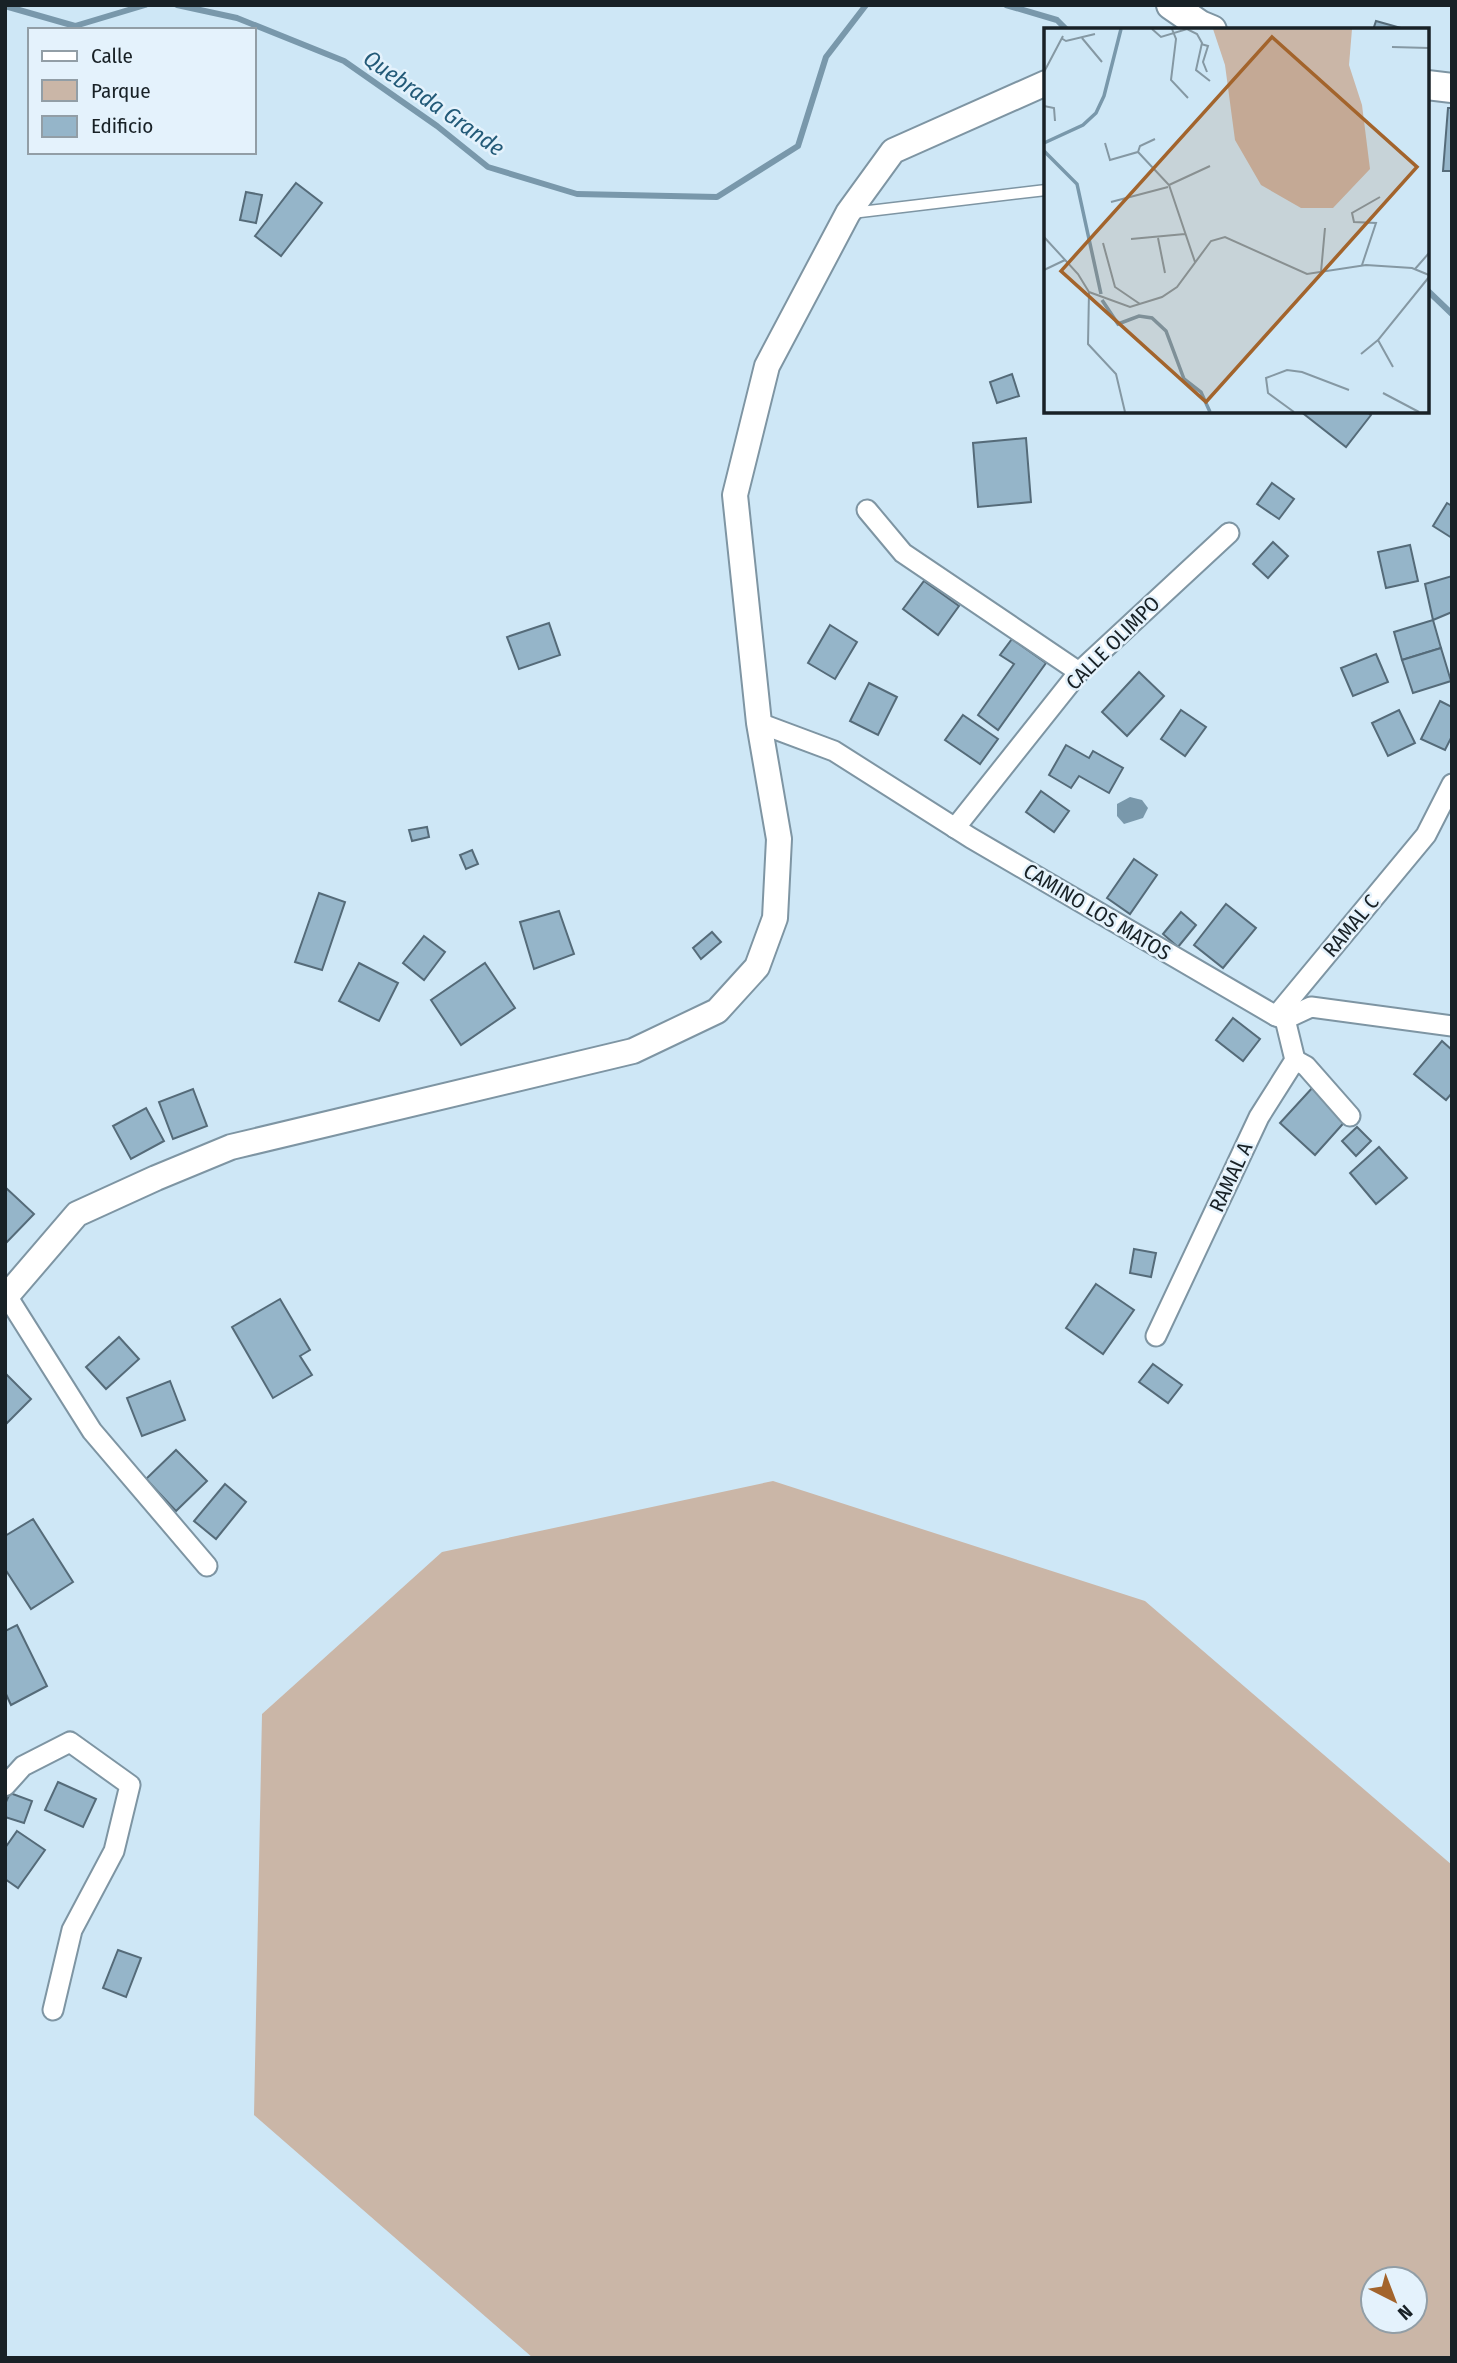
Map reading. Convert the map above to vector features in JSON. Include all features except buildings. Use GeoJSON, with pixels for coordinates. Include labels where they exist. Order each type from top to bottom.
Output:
{"type":"FeatureCollection","features":[{"type":"Feature","properties":{"kind":"main road"},"geometry":{"type":"LineString","coordinates":[[1171,5],[1201,28]]}},
{"type":"Feature","properties":{"kind":"main road"},"geometry":{"type":"LineString","coordinates":[[1429,85],[1452,88]]}},
{"type":"Feature","properties":{"kind":"street"},"geometry":{"type":"LineString","coordinates":[[207,1566],[92,1431],[6,1297],[77,1214],[231,1147],[633,1051],[717,1011],[757,967],[775,918],[779,839],[759,723],[735,495],[767,366],[848,213],[893,151],[1044,84]]}},
{"type":"Feature","properties":{"kind":"street"},"geometry":{"type":"LineString","coordinates":[[867,510],[903,553],[1079,672]]}},
{"type":"Feature","properties":{"kind":"street","name":"CALLE OLIMPO"},"geometry":{"type":"LineString","coordinates":[[955,828],[1079,672],[1229,533]]}},
{"type":"Feature","properties":{"kind":"street","name":"CAMINO LOS MATOS"},"geometry":{"type":"LineString","coordinates":[[759,723],[834,751],[955,828],[1281,1018]]}},
{"type":"Feature","properties":{"kind":"street","name":"RAMAL C"},"geometry":{"type":"LineString","coordinates":[[1281,1018],[1426,835],[1452,784]]}},
{"type":"Feature","properties":{"kind":"street"},"geometry":{"type":"LineString","coordinates":[[1350,1116],[1306,1066],[1294,1060],[1281,1018],[1311,1007],[1452,1026]]}},
{"type":"Feature","properties":{"kind":"street","name":"RAMAL A"},"geometry":{"type":"LineString","coordinates":[[1156,1336],[1259,1116],[1294,1060]]}},
{"type":"Feature","properties":{"kind":"street"},"geometry":{"type":"LineString","coordinates":[[5,1786],[23,1766],[70,1742],[130,1784],[114,1851],[72,1930],[52,2010]]}},
{"type":"Feature","properties":{"kind":"lane"},"geometry":{"type":"LineString","coordinates":[[848,213],[1044,190]]}},
{"type":"Feature","properties":{"kind":"green space"},"geometry":{"type":"Polygon","coordinates":[[[773,1481],[1145,1601],[1452,1865],[1452,2358],[533,2358],[254,2115],[262,1714],[442,1552],[773,1481]]]}},
{"type":"Feature","properties":{"kind":"water"},"geometry":{"type":"Polygon","coordinates":[[[1130,797],[1142,800],[1148,808],[1143,818],[1124,824],[1117,816],[1117,804],[1130,797]]]}},
{"type":"Feature","properties":{"kind":"waterway","name":"Quebrada Grande"},"geometry":{"type":"LineString","coordinates":[[5,6],[75,26],[145,5]]}},
{"type":"Feature","properties":{"kind":"waterway","name":"Quebrada Grande"},"geometry":{"type":"LineString","coordinates":[[177,5],[237,18],[344,61],[437,126],[488,167],[577,194],[717,197],[798,146],[826,57],[866,5]]}},
{"type":"Feature","properties":{"kind":"waterway","name":"Quebrada Grande"},"geometry":{"type":"LineString","coordinates":[[1006,5],[1057,20],[1065,28]]}},
{"type":"Feature","properties":{"kind":"waterway","name":"Quebrada Grande"},"geometry":{"type":"LineString","coordinates":[[1429,292],[1452,314]]}}]}
